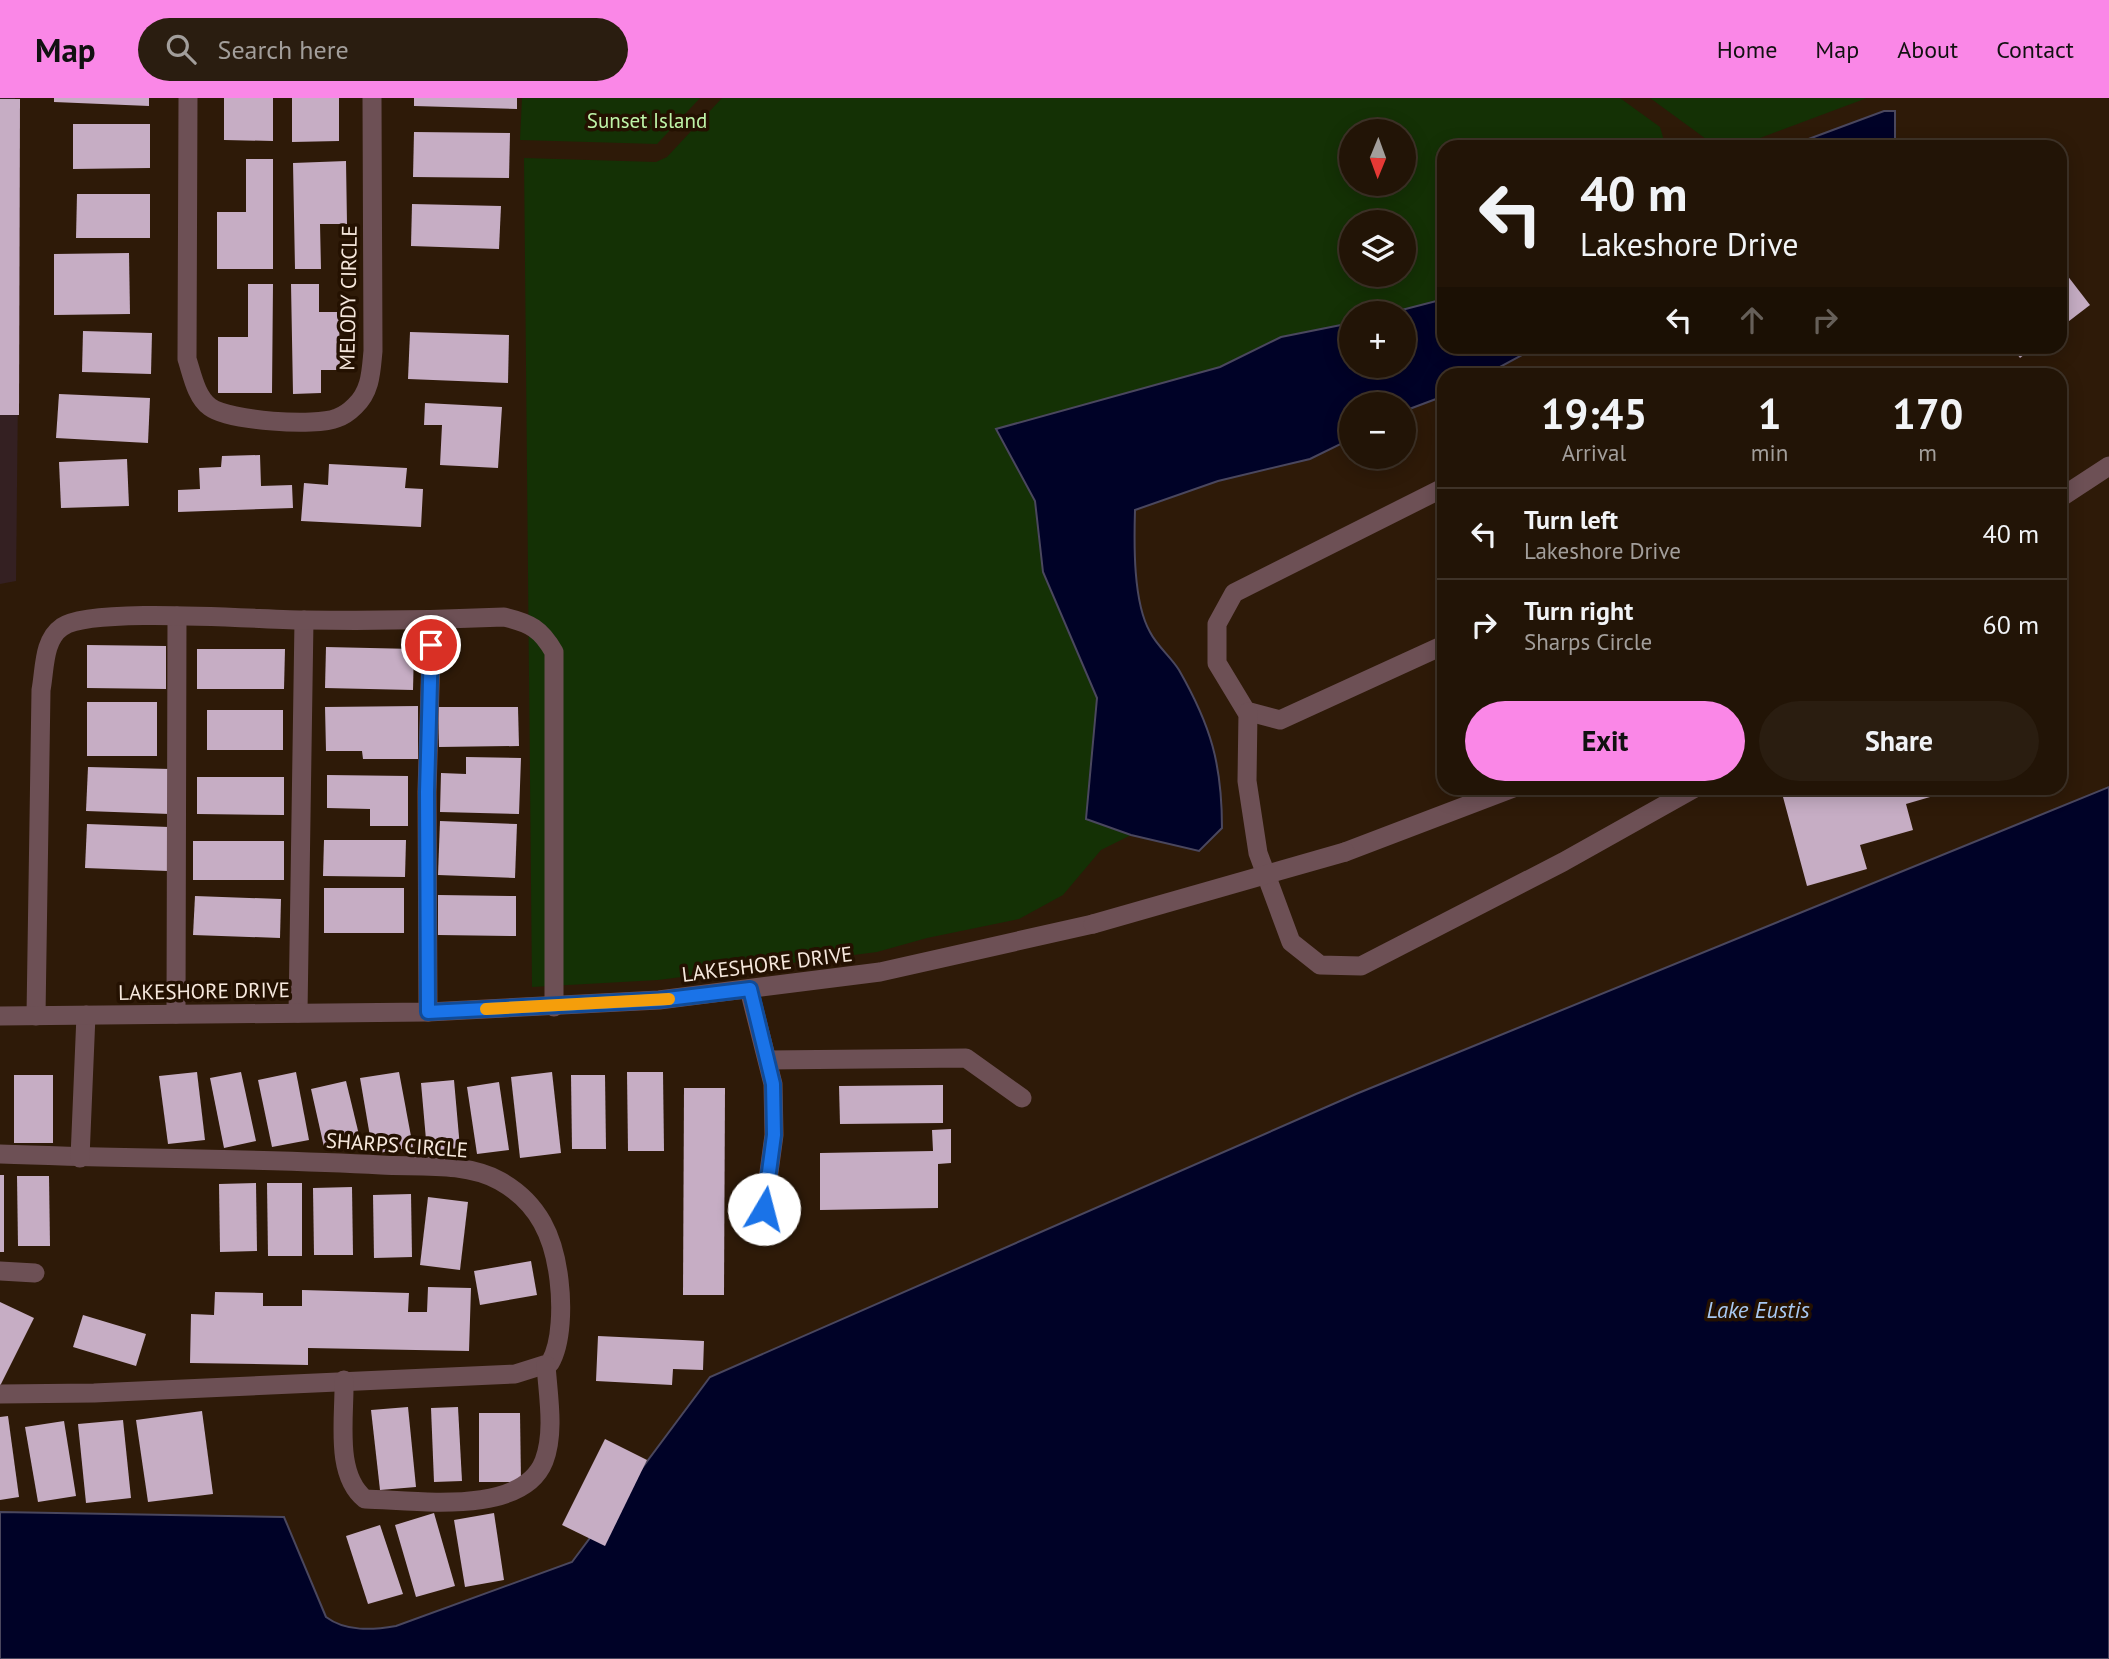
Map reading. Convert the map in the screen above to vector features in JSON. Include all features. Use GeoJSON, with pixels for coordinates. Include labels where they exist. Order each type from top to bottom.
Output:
{"type":"FeatureCollection","features":[{"type":"Feature","properties":{"kind":"street","name":"MELODY CIRCLE"},"geometry":{"type":"LineString","coordinates":[[188,98],[187,359],[201,396],[210,407],[234,417],[265,421],[337,418],[356,406],[370,385],[373,351],[372,98]]}},
{"type":"Feature","properties":{"kind":"street"},"geometry":{"type":"LineString","coordinates":[[2067,493],[2109,466]]}},
{"type":"Feature","properties":{"kind":"street"},"geometry":{"type":"LineString","coordinates":[[1437,491],[1234,593],[1217,624],[1217,663],[1248,712],[1247,781],[1258,853],[1291,943],[1320,965],[1361,966],[1563,862],[1683,795]]}},
{"type":"Feature","properties":{"kind":"street"},"geometry":{"type":"LineString","coordinates":[[176,1014],[177,616]]}},
{"type":"Feature","properties":{"kind":"street"},"geometry":{"type":"LineString","coordinates":[[36,1016],[41,690],[50,637],[64,625],[91,618],[177,616],[304,620],[504,617],[529,622],[543,633],[554,652],[554,1007]]}},
{"type":"Feature","properties":{"kind":"street"},"geometry":{"type":"LineString","coordinates":[[298,1013],[304,620]]}},
{"type":"Feature","properties":{"kind":"street"},"geometry":{"type":"LineString","coordinates":[[428,1012],[427,792],[432,620]]}},
{"type":"Feature","properties":{"kind":"street"},"geometry":{"type":"LineString","coordinates":[[1248,712],[1280,720],[1437,648]]}},
{"type":"Feature","properties":{"kind":"street","name":"LAKESHORE DRIVE"},"geometry":{"type":"LineString","coordinates":[[0,1016],[428,1012],[554,1007],[659,1000],[880,972],[1093,924],[1345,852],[1495,795]]}},
{"type":"Feature","properties":{"kind":"street"},"geometry":{"type":"LineString","coordinates":[[750,989],[773,1084],[774,1135],[764,1209]]}},
{"type":"Feature","properties":{"kind":"street"},"geometry":{"type":"LineString","coordinates":[[80,1158],[86,1015]]}},
{"type":"Feature","properties":{"kind":"street"},"geometry":{"type":"LineString","coordinates":[[768,1060],[966,1059],[1022,1098]]}},
{"type":"Feature","properties":{"kind":"street","name":"SHARPS CIRCLE"},"geometry":{"type":"LineString","coordinates":[[0,1154],[324,1162],[468,1170],[498,1180],[525,1197],[541,1216],[556,1254],[560,1289],[556,1352],[546,1365],[550,1427],[544,1460],[532,1482],[514,1493],[488,1500],[365,1499],[356,1491],[346,1472],[344,1380]]}},
{"type":"Feature","properties":{"kind":"street"},"geometry":{"type":"LineString","coordinates":[[0,1271],[35,1273]]}},
{"type":"Feature","properties":{"kind":"street"},"geometry":{"type":"LineString","coordinates":[[0,1394],[94,1394],[344,1380],[515,1374],[546,1365]]}},
{"type":"Feature","properties":{"kind":"shaded area"},"geometry":{"type":"Polygon","coordinates":[[[0,98],[15,98],[18,391],[16,581],[0,584],[0,98]]]}},
{"type":"Feature","properties":{"kind":"green space","name":"Sunset Island"},"geometry":{"type":"Polygon","coordinates":[[[522,98],[700,98],[657,144],[520,140],[522,98]]]}},
{"type":"Feature","properties":{"kind":"green space"},"geometry":{"type":"Polygon","coordinates":[[[722,98],[1620,98],[1660,127],[1664,140],[1437,140],[1437,301],[1416,306],[1416,301],[1339,301],[1339,325],[1281,337],[1220,367],[996,429],[1035,501],[1043,572],[1097,698],[1086,819],[1131,835],[1101,850],[1063,895],[1019,919],[927,938],[877,952],[658,980],[532,987],[524,158],[656,162],[667,157],[722,98]]]}},
{"type":"Feature","properties":{"kind":"green space"},"geometry":{"type":"Polygon","coordinates":[[[1650,98],[1867,98],[1755,140],[1707,140],[1650,98]]]}},
{"type":"Feature","properties":{"kind":"water"},"geometry":{"type":"Polygon","coordinates":[[[1884,111],[1895,111],[1895,140],[1806,140],[1884,111]]]}},
{"type":"Feature","properties":{"kind":"water"},"geometry":{"type":"Polygon","coordinates":[[[1437,301],[1437,354],[1524,354],[1498,368],[1437,368],[1437,399],[1416,406],[1416,392],[1339,392],[1339,445],[1310,459],[1218,481],[1135,510],[1136,573],[1144,620],[1190,690],[1207,728],[1217,765],[1222,828],[1199,851],[1131,835],[1086,819],[1097,698],[1043,572],[1035,501],[996,429],[1220,367],[1281,337],[1339,325],[1339,378],[1416,378],[1416,306],[1437,301]]]}},
{"type":"Feature","properties":{"kind":"water","name":"Lake Eustis"},"geometry":{"type":"Polygon","coordinates":[[[2109,787],[2109,1659],[0,1659],[0,1512],[284,1517],[326,1617],[351,1627],[369,1629],[396,1626],[572,1562],[710,1377],[1356,1094],[2109,787]]]}},
{"type":"Feature","properties":{"kind":"building"},"geometry":{"type":"Polygon","coordinates":[[[54,98],[149,98],[149,106],[54,102],[54,98]]]}},
{"type":"Feature","properties":{"kind":"building"},"geometry":{"type":"Polygon","coordinates":[[[224,98],[273,98],[273,141],[224,140],[224,98]]]}},
{"type":"Feature","properties":{"kind":"building"},"geometry":{"type":"Polygon","coordinates":[[[292,98],[339,98],[339,141],[292,142],[292,98]]]}},
{"type":"Feature","properties":{"kind":"building"},"geometry":{"type":"Polygon","coordinates":[[[414,98],[517,98],[517,109],[414,106],[414,98]]]}},
{"type":"Feature","properties":{"kind":"building"},"geometry":{"type":"Polygon","coordinates":[[[0,99],[20,99],[19,415],[0,415],[0,99]]]}},
{"type":"Feature","properties":{"kind":"building"},"geometry":{"type":"Polygon","coordinates":[[[73,124],[150,124],[150,168],[73,169],[73,124]]]}},
{"type":"Feature","properties":{"kind":"building"},"geometry":{"type":"Polygon","coordinates":[[[414,132],[510,133],[509,178],[413,177],[414,132]]]}},
{"type":"Feature","properties":{"kind":"building"},"geometry":{"type":"Polygon","coordinates":[[[246,159],[273,159],[273,269],[217,269],[217,212],[246,212],[246,159]]]}},
{"type":"Feature","properties":{"kind":"building"},"geometry":{"type":"Polygon","coordinates":[[[346,161],[347,224],[320,224],[321,269],[295,269],[293,163],[346,161]]]}},
{"type":"Feature","properties":{"kind":"building"},"geometry":{"type":"Polygon","coordinates":[[[77,194],[150,194],[150,238],[76,238],[77,194]]]}},
{"type":"Feature","properties":{"kind":"building"},"geometry":{"type":"Polygon","coordinates":[[[412,204],[501,206],[499,249],[411,246],[412,204]]]}},
{"type":"Feature","properties":{"kind":"building"},"geometry":{"type":"Polygon","coordinates":[[[129,253],[130,314],[54,315],[54,254],[129,253]]]}},
{"type":"Feature","properties":{"kind":"building"},"geometry":{"type":"Polygon","coordinates":[[[2067,275],[2090,305],[2067,323],[2067,275]]]}},
{"type":"Feature","properties":{"kind":"building"},"geometry":{"type":"Polygon","coordinates":[[[248,284],[273,284],[272,393],[218,393],[218,337],[248,337],[248,284]]]}},
{"type":"Feature","properties":{"kind":"building"},"geometry":{"type":"Polygon","coordinates":[[[291,284],[319,284],[319,312],[339,312],[340,370],[321,370],[321,393],[293,394],[291,284]]]}},
{"type":"Feature","properties":{"kind":"building"},"geometry":{"type":"Polygon","coordinates":[[[83,331],[152,333],[151,374],[82,372],[83,331]]]}},
{"type":"Feature","properties":{"kind":"building"},"geometry":{"type":"Polygon","coordinates":[[[410,332],[509,335],[508,383],[408,379],[410,332]]]}},
{"type":"Feature","properties":{"kind":"building"},"geometry":{"type":"Polygon","coordinates":[[[59,394],[150,398],[148,443],[56,438],[59,394]]]}},
{"type":"Feature","properties":{"kind":"building"},"geometry":{"type":"Polygon","coordinates":[[[425,403],[502,407],[498,468],[440,465],[442,425],[424,425],[425,403]]]}},
{"type":"Feature","properties":{"kind":"building"},"geometry":{"type":"Polygon","coordinates":[[[260,455],[261,486],[292,485],[293,508],[178,512],[178,490],[200,489],[199,468],[221,467],[222,456],[260,455]]]}},
{"type":"Feature","properties":{"kind":"building"},"geometry":{"type":"Polygon","coordinates":[[[127,459],[129,506],[61,508],[59,462],[127,459]]]}},
{"type":"Feature","properties":{"kind":"building"},"geometry":{"type":"Polygon","coordinates":[[[329,464],[407,468],[405,488],[423,489],[421,527],[301,521],[304,483],[328,485],[329,464]]]}},
{"type":"Feature","properties":{"kind":"building"},"geometry":{"type":"Polygon","coordinates":[[[87,645],[166,646],[166,689],[87,688],[87,645]]]}},
{"type":"Feature","properties":{"kind":"building"},"geometry":{"type":"Polygon","coordinates":[[[326,647],[414,649],[413,690],[325,688],[326,647]]]}},
{"type":"Feature","properties":{"kind":"building"},"geometry":{"type":"Polygon","coordinates":[[[197,649],[285,649],[284,689],[197,689],[197,649]]]}},
{"type":"Feature","properties":{"kind":"building"},"geometry":{"type":"Polygon","coordinates":[[[87,702],[157,702],[157,756],[87,756],[87,702]]]}},
{"type":"Feature","properties":{"kind":"building"},"geometry":{"type":"Polygon","coordinates":[[[418,706],[418,759],[363,759],[362,751],[326,751],[325,707],[418,706]]]}},
{"type":"Feature","properties":{"kind":"building"},"geometry":{"type":"Polygon","coordinates":[[[438,707],[518,707],[519,746],[439,747],[438,707]]]}},
{"type":"Feature","properties":{"kind":"building"},"geometry":{"type":"Polygon","coordinates":[[[207,710],[283,710],[283,750],[207,750],[207,710]]]}},
{"type":"Feature","properties":{"kind":"building"},"geometry":{"type":"Polygon","coordinates":[[[466,757],[521,758],[519,814],[440,812],[441,773],[466,774],[466,757]]]}},
{"type":"Feature","properties":{"kind":"building"},"geometry":{"type":"Polygon","coordinates":[[[88,767],[171,769],[170,814],[86,811],[88,767]]]}},
{"type":"Feature","properties":{"kind":"building"},"geometry":{"type":"Polygon","coordinates":[[[327,775],[408,776],[408,826],[370,826],[370,809],[327,808],[327,775]]]}},
{"type":"Feature","properties":{"kind":"building"},"geometry":{"type":"Polygon","coordinates":[[[197,777],[284,777],[284,815],[197,814],[197,777]]]}},
{"type":"Feature","properties":{"kind":"building"},"geometry":{"type":"Polygon","coordinates":[[[1937,795],[1906,804],[1913,830],[1860,845],[1867,869],[1807,886],[1783,797],[1937,795]]]}},
{"type":"Feature","properties":{"kind":"building"},"geometry":{"type":"Polygon","coordinates":[[[440,821],[517,824],[515,878],[438,875],[440,821]]]}},
{"type":"Feature","properties":{"kind":"building"},"geometry":{"type":"Polygon","coordinates":[[[87,824],[169,827],[168,871],[85,868],[87,824]]]}},
{"type":"Feature","properties":{"kind":"building"},"geometry":{"type":"Polygon","coordinates":[[[324,840],[406,840],[405,877],[323,876],[324,840]]]}},
{"type":"Feature","properties":{"kind":"building"},"geometry":{"type":"Polygon","coordinates":[[[193,841],[284,841],[284,880],[193,880],[193,841]]]}},
{"type":"Feature","properties":{"kind":"building"},"geometry":{"type":"Polygon","coordinates":[[[324,888],[404,888],[404,933],[324,933],[324,888]]]}},
{"type":"Feature","properties":{"kind":"building"},"geometry":{"type":"Polygon","coordinates":[[[438,895],[516,896],[516,936],[438,935],[438,895]]]}},
{"type":"Feature","properties":{"kind":"building"},"geometry":{"type":"Polygon","coordinates":[[[195,896],[281,899],[280,938],[193,935],[195,896]]]}},
{"type":"Feature","properties":{"kind":"building"},"geometry":{"type":"Polygon","coordinates":[[[197,1072],[205,1140],[168,1144],[159,1076],[197,1072]]]}},
{"type":"Feature","properties":{"kind":"building"},"geometry":{"type":"Polygon","coordinates":[[[241,1072],[256,1141],[224,1148],[210,1078],[241,1072]]]}},
{"type":"Feature","properties":{"kind":"building"},"geometry":{"type":"Polygon","coordinates":[[[296,1072],[309,1140],[272,1147],[258,1080],[296,1072]]]}},
{"type":"Feature","properties":{"kind":"building"},"geometry":{"type":"Polygon","coordinates":[[[399,1072],[413,1147],[373,1154],[360,1078],[399,1072]]]}},
{"type":"Feature","properties":{"kind":"building"},"geometry":{"type":"Polygon","coordinates":[[[552,1072],[561,1153],[520,1158],[511,1077],[552,1072]]]}},
{"type":"Feature","properties":{"kind":"building"},"geometry":{"type":"Polygon","coordinates":[[[627,1072],[663,1072],[664,1151],[628,1151],[627,1072]]]}},
{"type":"Feature","properties":{"kind":"building"},"geometry":{"type":"Polygon","coordinates":[[[14,1075],[53,1075],[53,1143],[14,1143],[14,1075]]]}},
{"type":"Feature","properties":{"kind":"building"},"geometry":{"type":"Polygon","coordinates":[[[571,1075],[605,1075],[606,1149],[572,1149],[571,1075]]]}},
{"type":"Feature","properties":{"kind":"building"},"geometry":{"type":"Polygon","coordinates":[[[454,1080],[460,1148],[427,1151],[421,1083],[454,1080]]]}},
{"type":"Feature","properties":{"kind":"building"},"geometry":{"type":"Polygon","coordinates":[[[346,1081],[360,1139],[324,1147],[311,1089],[346,1081]]]}},
{"type":"Feature","properties":{"kind":"building"},"geometry":{"type":"Polygon","coordinates":[[[499,1082],[509,1150],[477,1154],[467,1087],[499,1082]]]}},
{"type":"Feature","properties":{"kind":"building"},"geometry":{"type":"Polygon","coordinates":[[[943,1085],[943,1123],[840,1124],[839,1086],[943,1085]]]}},
{"type":"Feature","properties":{"kind":"building"},"geometry":{"type":"Polygon","coordinates":[[[684,1088],[725,1088],[724,1295],[683,1295],[684,1088]]]}},
{"type":"Feature","properties":{"kind":"building"},"geometry":{"type":"Polygon","coordinates":[[[951,1129],[951,1163],[938,1164],[938,1208],[820,1210],[820,1153],[933,1151],[932,1130],[951,1129]]]}},
{"type":"Feature","properties":{"kind":"building"},"geometry":{"type":"Polygon","coordinates":[[[0,1175],[4,1175],[4,1252],[0,1252],[0,1175]]]}},
{"type":"Feature","properties":{"kind":"building"},"geometry":{"type":"Polygon","coordinates":[[[17,1176],[49,1176],[50,1246],[18,1246],[17,1176]]]}},
{"type":"Feature","properties":{"kind":"building"},"geometry":{"type":"Polygon","coordinates":[[[256,1183],[257,1251],[220,1252],[219,1184],[256,1183]]]}},
{"type":"Feature","properties":{"kind":"building"},"geometry":{"type":"Polygon","coordinates":[[[267,1183],[302,1183],[302,1256],[268,1256],[267,1183]]]}},
{"type":"Feature","properties":{"kind":"building"},"geometry":{"type":"Polygon","coordinates":[[[352,1187],[353,1255],[314,1255],[313,1188],[352,1187]]]}},
{"type":"Feature","properties":{"kind":"building"},"geometry":{"type":"Polygon","coordinates":[[[411,1194],[412,1257],[374,1258],[373,1195],[411,1194]]]}},
{"type":"Feature","properties":{"kind":"building"},"geometry":{"type":"Polygon","coordinates":[[[428,1197],[468,1202],[460,1270],[420,1265],[428,1197]]]}},
{"type":"Feature","properties":{"kind":"building"},"geometry":{"type":"Polygon","coordinates":[[[531,1261],[537,1295],[480,1305],[474,1271],[531,1261]]]}},
{"type":"Feature","properties":{"kind":"building"},"geometry":{"type":"Polygon","coordinates":[[[428,1287],[471,1288],[469,1351],[308,1348],[308,1365],[190,1363],[191,1314],[214,1315],[215,1292],[263,1293],[263,1306],[302,1306],[302,1290],[409,1293],[408,1312],[427,1312],[428,1287]]]}},
{"type":"Feature","properties":{"kind":"building"},"geometry":{"type":"Polygon","coordinates":[[[0,1302],[34,1318],[0,1386],[0,1302]]]}},
{"type":"Feature","properties":{"kind":"building"},"geometry":{"type":"Polygon","coordinates":[[[83,1315],[146,1334],[136,1366],[73,1347],[83,1315]]]}},
{"type":"Feature","properties":{"kind":"building"},"geometry":{"type":"Polygon","coordinates":[[[598,1336],[704,1341],[703,1370],[673,1369],[672,1385],[596,1381],[598,1336]]]}},
{"type":"Feature","properties":{"kind":"building"},"geometry":{"type":"Polygon","coordinates":[[[408,1407],[416,1487],[380,1490],[371,1410],[408,1407]]]}},
{"type":"Feature","properties":{"kind":"building"},"geometry":{"type":"Polygon","coordinates":[[[458,1407],[462,1481],[434,1482],[431,1408],[458,1407]]]}},
{"type":"Feature","properties":{"kind":"building"},"geometry":{"type":"Polygon","coordinates":[[[202,1411],[213,1494],[148,1502],[136,1420],[202,1411]]]}},
{"type":"Feature","properties":{"kind":"building"},"geometry":{"type":"Polygon","coordinates":[[[479,1413],[520,1413],[521,1482],[479,1482],[479,1413]]]}},
{"type":"Feature","properties":{"kind":"building"},"geometry":{"type":"Polygon","coordinates":[[[8,1416],[19,1497],[0,1500],[0,1417],[8,1416]]]}},
{"type":"Feature","properties":{"kind":"building"},"geometry":{"type":"Polygon","coordinates":[[[123,1420],[131,1498],[86,1503],[78,1424],[123,1420]]]}},
{"type":"Feature","properties":{"kind":"building"},"geometry":{"type":"Polygon","coordinates":[[[64,1421],[76,1496],[38,1502],[25,1427],[64,1421]]]}},
{"type":"Feature","properties":{"kind":"building"},"geometry":{"type":"Polygon","coordinates":[[[605,1439],[647,1460],[605,1546],[562,1525],[605,1439]]]}},
{"type":"Feature","properties":{"kind":"building"},"geometry":{"type":"Polygon","coordinates":[[[434,1513],[455,1586],[416,1597],[395,1525],[434,1513]]]}},
{"type":"Feature","properties":{"kind":"building"},"geometry":{"type":"Polygon","coordinates":[[[494,1513],[504,1580],[465,1587],[454,1520],[494,1513]]]}},
{"type":"Feature","properties":{"kind":"building"},"geometry":{"type":"Polygon","coordinates":[[[380,1525],[403,1594],[368,1604],[346,1536],[380,1525]]]}},
{"type":"Feature","properties":{"kind":"slow traffic"},"geometry":{"type":"LineString","coordinates":[[486,1009],[669,999]]}},
{"type":"Feature","properties":{"kind":"route"},"geometry":{"type":"LineString","coordinates":[[431,645],[427,792],[428,1012],[659,1000],[750,989],[773,1084],[774,1135],[764,1209]]}}]}
